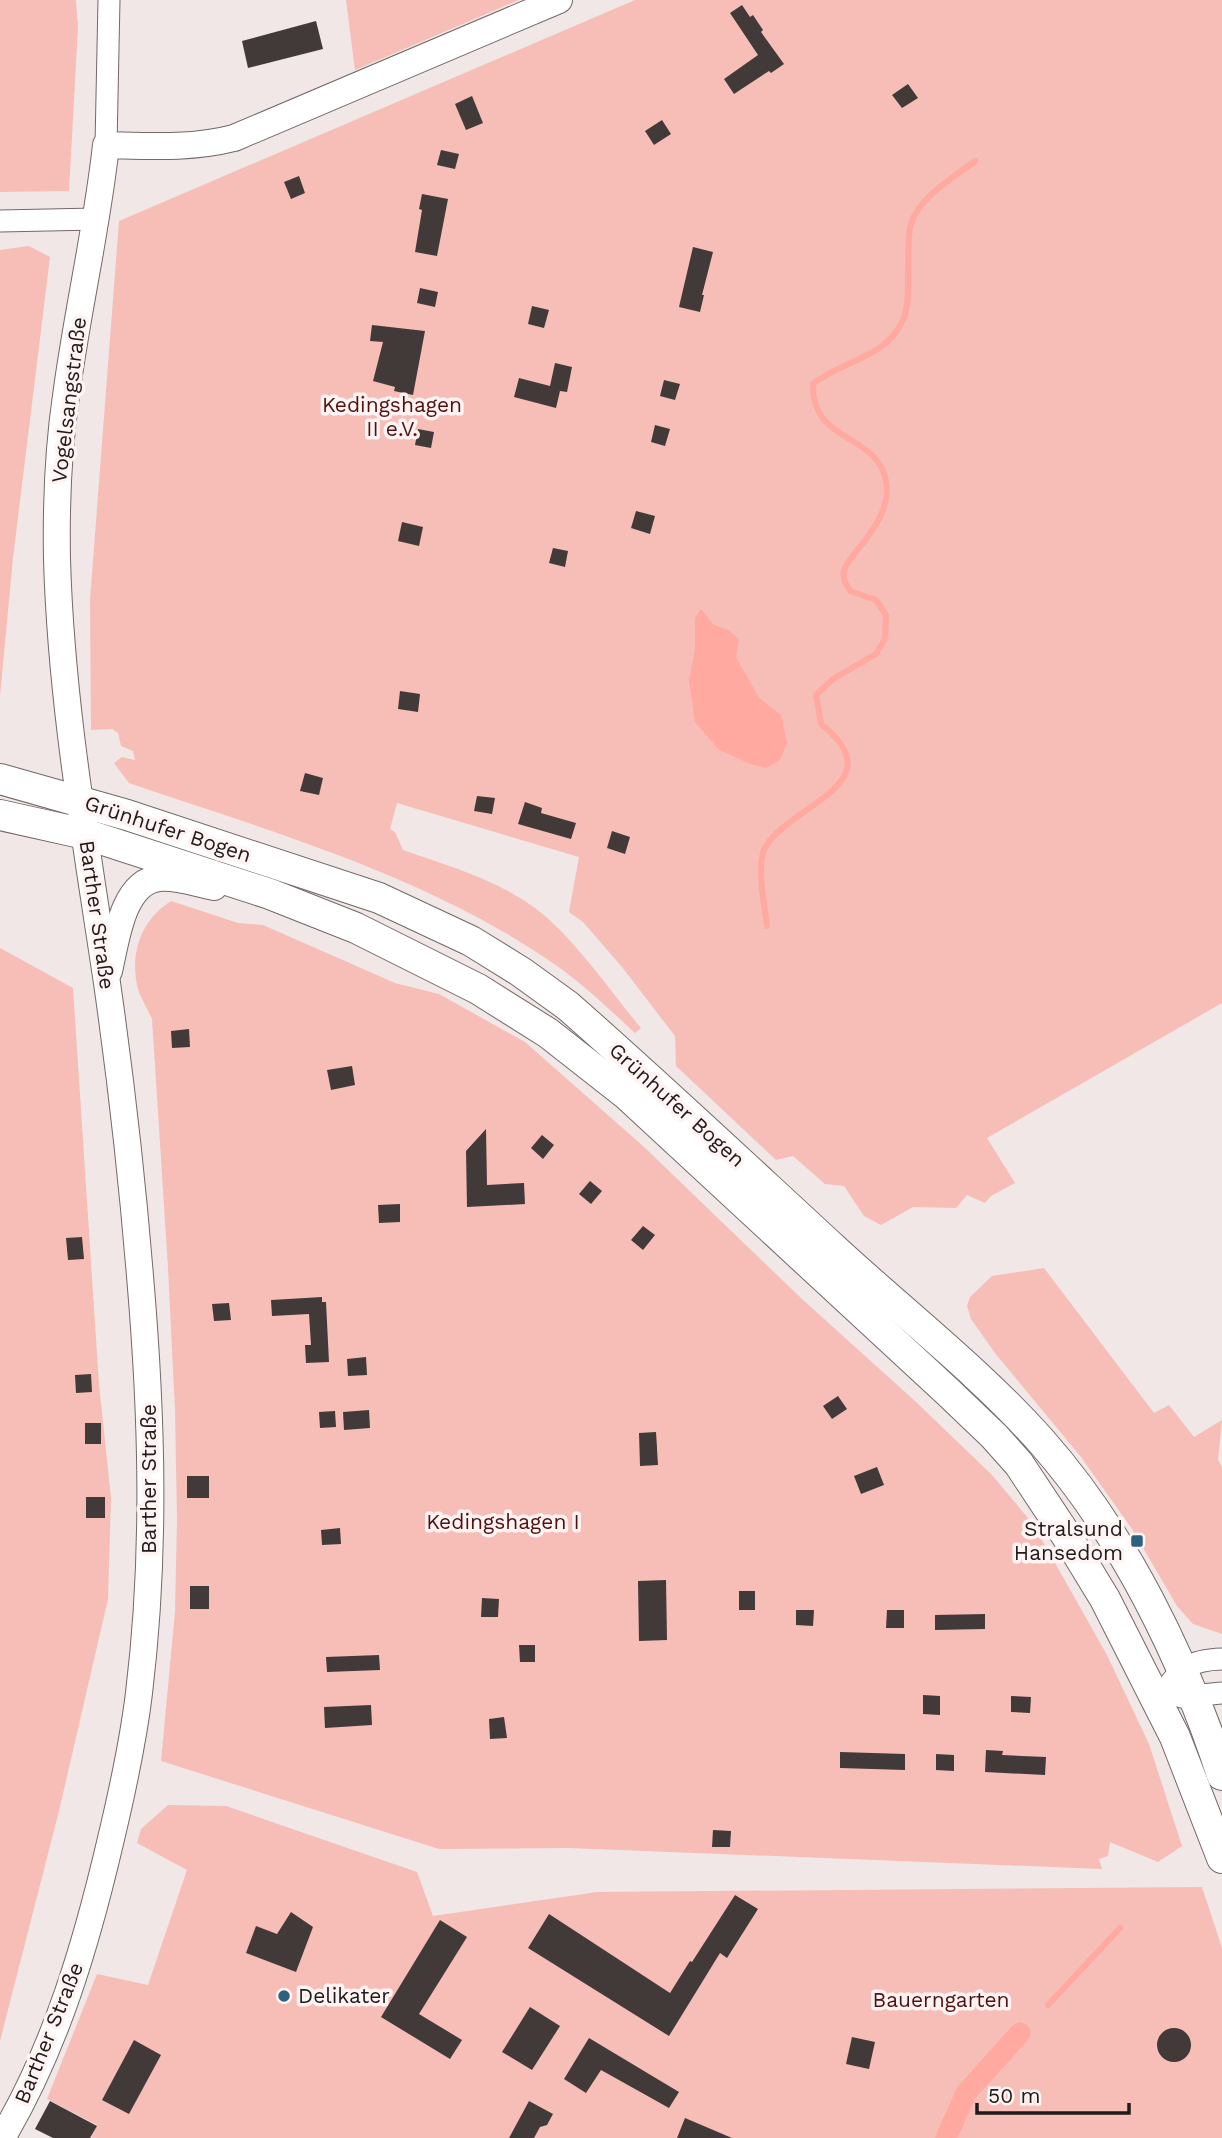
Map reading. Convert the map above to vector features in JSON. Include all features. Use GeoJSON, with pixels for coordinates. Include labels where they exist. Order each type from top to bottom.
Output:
{"type":"FeatureCollection","features":[{"type":"Feature","properties":{"kind":"main road","name":"Grünhufer Bogen"},"geometry":{"type":"LineString","coordinates":[[0,779],[140,819],[390,903],[471,941],[521,971],[568,1006],[965,1367],[1041,1441],[1090,1505],[1118,1549],[1183,1668],[1208,1695],[1222,1775]]}},
{"type":"Feature","properties":{"kind":"main road","name":"Grünhufer Bogen"},"geometry":{"type":"LineString","coordinates":[[0,815],[85,834],[246,886],[356,928],[478,989],[548,1033],[627,1095],[948,1392],[1010,1455],[1086,1567],[1158,1699],[1183,1755],[1222,1858]]}},
{"type":"Feature","properties":{"kind":"street","name":"Vogelsangstraße"},"geometry":{"type":"LineString","coordinates":[[79,801],[61,630],[57,557],[58,483],[65,400],[106,145],[109,0]]}},
{"type":"Feature","properties":{"kind":"street"},"geometry":{"type":"LineString","coordinates":[[106,145],[185,146],[234,138],[559,0]]}},
{"type":"Feature","properties":{"kind":"street"},"geometry":{"type":"LineString","coordinates":[[0,221],[96,219]]}},
{"type":"Feature","properties":{"kind":"street","name":"Barther Straße"},"geometry":{"type":"LineString","coordinates":[[2,2138],[37,2070],[65,2001],[94,1914],[133,1738],[144,1648],[152,1508],[151,1412],[129,1146],[79,801]]}},
{"type":"Feature","properties":{"kind":"street"},"geometry":{"type":"LineString","coordinates":[[106,979],[126,904],[145,883],[163,878],[220,889],[246,886]]}},
{"type":"Feature","properties":{"kind":"street"},"geometry":{"type":"LineString","coordinates":[[1158,1699],[1183,1668],[1206,1660],[1222,1659]]}},
{"type":"Feature","properties":{"kind":"street"},"geometry":{"type":"LineString","coordinates":[[1158,1699],[1208,1695]]}},
{"type":"Feature","properties":{"kind":"green space"},"geometry":{"type":"Polygon","coordinates":[[[0,0],[76,0],[78,27],[69,191],[0,192],[0,0]]]}},
{"type":"Feature","properties":{"kind":"green space"},"geometry":{"type":"Polygon","coordinates":[[[346,0],[519,0],[355,70],[346,0]]]}},
{"type":"Feature","properties":{"kind":"green space","name":"Kedingshagen II e.V."},"geometry":{"type":"Polygon","coordinates":[[[635,0],[1222,0],[1222,1003],[987,1138],[1015,1183],[991,1196],[985,1203],[967,1195],[956,1208],[913,1207],[881,1225],[864,1216],[844,1186],[825,1184],[793,1156],[776,1160],[676,1066],[675,1036],[622,967],[583,922],[569,912],[579,857],[397,803],[390,829],[395,832],[403,850],[488,881],[520,898],[549,919],[577,948],[641,1028],[635,1033],[583,986],[550,961],[451,904],[346,858],[129,783],[114,763],[122,757],[135,760],[133,751],[121,746],[118,733],[112,729],[91,730],[90,600],[119,221],[635,0]]]}},
{"type":"Feature","properties":{"kind":"green space"},"geometry":{"type":"Polygon","coordinates":[[[29,246],[50,257],[13,558],[0,696],[0,250],[29,246]]]}},
{"type":"Feature","properties":{"kind":"green space","name":"Kedingshagen I"},"geometry":{"type":"Polygon","coordinates":[[[171,901],[238,923],[263,925],[395,983],[439,994],[525,1042],[643,1146],[802,1299],[992,1475],[1033,1524],[1107,1655],[1149,1744],[1182,1846],[1158,1862],[1110,1842],[1108,1856],[1099,1859],[1102,1869],[569,1848],[439,1849],[161,1761],[175,1612],[175,1410],[152,1019],[138,989],[135,963],[145,928],[171,901]]]}},
{"type":"Feature","properties":{"kind":"green space"},"geometry":{"type":"Polygon","coordinates":[[[0,948],[73,988],[99,1384],[111,1498],[108,1599],[59,1811],[0,2041],[0,948]]]}},
{"type":"Feature","properties":{"kind":"green space"},"geometry":{"type":"Polygon","coordinates":[[[1044,1268],[1154,1413],[1169,1405],[1194,1437],[1222,1420],[1218,1460],[1222,1467],[1222,1634],[1193,1624],[1177,1606],[1132,1529],[1081,1457],[995,1353],[971,1319],[967,1306],[970,1297],[992,1276],[1044,1268]]]}},
{"type":"Feature","properties":{"kind":"green space","name":"Bauerngarten"},"geometry":{"type":"Polygon","coordinates":[[[168,1805],[226,1806],[417,1872],[433,1916],[597,1892],[1202,1887],[1222,1948],[1222,2138],[91,2138],[97,2125],[47,2099],[97,1974],[148,1985],[187,1870],[137,1843],[141,1829],[168,1805]]]}},
{"type":"Feature","properties":{"kind":"shaded area"},"geometry":{"type":"Polygon","coordinates":[[[701,609],[714,625],[728,630],[739,639],[736,657],[759,698],[781,715],[787,743],[780,760],[766,768],[750,764],[718,749],[695,722],[689,681],[695,649],[695,618],[701,609]]]}},
{"type":"Feature","properties":{"kind":"building"},"geometry":{"type":"Polygon","coordinates":[[[742,5],[750,17],[753,15],[763,30],[761,32],[784,64],[734,94],[724,79],[758,55],[730,13],[742,5]]]}},
{"type":"Feature","properties":{"kind":"building"},"geometry":{"type":"Polygon","coordinates":[[[316,21],[323,49],[248,68],[242,41],[316,21]]]}},
{"type":"Feature","properties":{"kind":"building"},"geometry":{"type":"Polygon","coordinates":[[[908,84],[918,98],[902,108],[892,95],[908,84]]]}},
{"type":"Feature","properties":{"kind":"building"},"geometry":{"type":"Polygon","coordinates":[[[472,96],[483,123],[466,130],[455,104],[472,96]]]}},
{"type":"Feature","properties":{"kind":"building"},"geometry":{"type":"Polygon","coordinates":[[[662,120],[671,134],[654,145],[645,131],[662,120]]]}},
{"type":"Feature","properties":{"kind":"building"},"geometry":{"type":"Polygon","coordinates":[[[441,150],[459,154],[455,169],[437,165],[441,150]]]}},
{"type":"Feature","properties":{"kind":"building"},"geometry":{"type":"Polygon","coordinates":[[[299,176],[305,193],[291,199],[284,182],[299,176]]]}},
{"type":"Feature","properties":{"kind":"building"},"geometry":{"type":"Polygon","coordinates":[[[422,194],[448,199],[437,256],[415,252],[422,194]]]}},
{"type":"Feature","properties":{"kind":"building"},"geometry":{"type":"Polygon","coordinates":[[[693,247],[713,252],[700,312],[679,307],[693,247]]]}},
{"type":"Feature","properties":{"kind":"building"},"geometry":{"type":"Polygon","coordinates":[[[420,288],[438,292],[435,307],[417,303],[420,288]]]}},
{"type":"Feature","properties":{"kind":"building"},"geometry":{"type":"Polygon","coordinates":[[[532,306],[549,310],[544,328],[528,324],[532,306]]]}},
{"type":"Feature","properties":{"kind":"building"},"geometry":{"type":"Polygon","coordinates":[[[372,325],[425,331],[413,395],[394,391],[395,387],[373,381],[383,342],[370,341],[372,325]]]}},
{"type":"Feature","properties":{"kind":"building"},"geometry":{"type":"Polygon","coordinates":[[[555,363],[572,367],[567,392],[560,391],[556,408],[514,397],[519,378],[550,386],[555,363]]]}},
{"type":"Feature","properties":{"kind":"building"},"geometry":{"type":"Polygon","coordinates":[[[664,380],[680,384],[675,400],[660,396],[664,380]]]}},
{"type":"Feature","properties":{"kind":"building"},"geometry":{"type":"Polygon","coordinates":[[[655,425],[670,429],[665,446],[651,442],[655,425]]]}},
{"type":"Feature","properties":{"kind":"building"},"geometry":{"type":"Polygon","coordinates":[[[418,429],[434,432],[431,448],[415,445],[418,429]]]}},
{"type":"Feature","properties":{"kind":"building"},"geometry":{"type":"Polygon","coordinates":[[[636,511],[655,516],[650,534],[631,528],[636,511]]]}},
{"type":"Feature","properties":{"kind":"building"},"geometry":{"type":"Polygon","coordinates":[[[402,522],[423,527],[419,546],[398,541],[402,522]]]}},
{"type":"Feature","properties":{"kind":"building"},"geometry":{"type":"Polygon","coordinates":[[[553,548],[568,551],[565,567],[549,563],[553,548]]]}},
{"type":"Feature","properties":{"kind":"building"},"geometry":{"type":"Polygon","coordinates":[[[400,691],[420,694],[418,712],[398,709],[400,691]]]}},
{"type":"Feature","properties":{"kind":"building"},"geometry":{"type":"Polygon","coordinates":[[[305,773],[323,778],[319,795],[300,791],[305,773]]]}},
{"type":"Feature","properties":{"kind":"building"},"geometry":{"type":"Polygon","coordinates":[[[477,796],[495,798],[492,814],[474,811],[477,796]]]}},
{"type":"Feature","properties":{"kind":"building"},"geometry":{"type":"Polygon","coordinates":[[[525,802],[542,808],[541,813],[576,823],[571,839],[518,824],[525,802]]]}},
{"type":"Feature","properties":{"kind":"building"},"geometry":{"type":"Polygon","coordinates":[[[612,831],[630,837],[625,854],[607,848],[612,831]]]}},
{"type":"Feature","properties":{"kind":"building"},"geometry":{"type":"Polygon","coordinates":[[[189,1029],[190,1047],[172,1048],[171,1031],[189,1029]]]}},
{"type":"Feature","properties":{"kind":"building"},"geometry":{"type":"Polygon","coordinates":[[[352,1066],[355,1085],[331,1090],[327,1070],[352,1066]]]}},
{"type":"Feature","properties":{"kind":"building"},"geometry":{"type":"Polygon","coordinates":[[[486,1129],[487,1185],[524,1183],[525,1204],[467,1207],[466,1151],[486,1129]]]}},
{"type":"Feature","properties":{"kind":"building"},"geometry":{"type":"Polygon","coordinates":[[[542,1135],[554,1145],[543,1159],[531,1148],[542,1135]]]}},
{"type":"Feature","properties":{"kind":"building"},"geometry":{"type":"Polygon","coordinates":[[[590,1181],[602,1191],[591,1204],[579,1194],[590,1181]]]}},
{"type":"Feature","properties":{"kind":"building"},"geometry":{"type":"Polygon","coordinates":[[[400,1204],[400,1222],[379,1223],[378,1205],[400,1204]]]}},
{"type":"Feature","properties":{"kind":"building"},"geometry":{"type":"Polygon","coordinates":[[[643,1226],[655,1235],[643,1250],[631,1240],[643,1226]]]}},
{"type":"Feature","properties":{"kind":"building"},"geometry":{"type":"Polygon","coordinates":[[[82,1237],[84,1259],[68,1260],[66,1238],[82,1237]]]}},
{"type":"Feature","properties":{"kind":"building"},"geometry":{"type":"Polygon","coordinates":[[[322,1297],[322,1302],[326,1302],[329,1362],[306,1363],[305,1345],[311,1345],[309,1314],[272,1316],[271,1300],[322,1297]]]}},
{"type":"Feature","properties":{"kind":"building"},"geometry":{"type":"Polygon","coordinates":[[[229,1303],[231,1320],[214,1321],[212,1304],[229,1303]]]}},
{"type":"Feature","properties":{"kind":"building"},"geometry":{"type":"Polygon","coordinates":[[[366,1357],[367,1375],[348,1376],[347,1359],[366,1357]]]}},
{"type":"Feature","properties":{"kind":"building"},"geometry":{"type":"Polygon","coordinates":[[[91,1374],[92,1392],[76,1393],[75,1375],[91,1374]]]}},
{"type":"Feature","properties":{"kind":"building"},"geometry":{"type":"Polygon","coordinates":[[[838,1396],[847,1409],[832,1419],[823,1406],[838,1396]]]}},
{"type":"Feature","properties":{"kind":"building"},"geometry":{"type":"Polygon","coordinates":[[[369,1410],[370,1428],[344,1430],[343,1412],[369,1410]]]}},
{"type":"Feature","properties":{"kind":"building"},"geometry":{"type":"Polygon","coordinates":[[[335,1411],[336,1427],[320,1428],[319,1412],[335,1411]]]}},
{"type":"Feature","properties":{"kind":"building"},"geometry":{"type":"Polygon","coordinates":[[[85,1423],[101,1423],[101,1444],[85,1444],[85,1423]]]}},
{"type":"Feature","properties":{"kind":"building"},"geometry":{"type":"Polygon","coordinates":[[[656,1432],[658,1465],[640,1466],[639,1433],[656,1432]]]}},
{"type":"Feature","properties":{"kind":"building"},"geometry":{"type":"Polygon","coordinates":[[[877,1467],[884,1485],[861,1494],[854,1476],[877,1467]]]}},
{"type":"Feature","properties":{"kind":"building"},"geometry":{"type":"Polygon","coordinates":[[[187,1476],[209,1476],[209,1498],[187,1498],[187,1476]]]}},
{"type":"Feature","properties":{"kind":"building"},"geometry":{"type":"Polygon","coordinates":[[[86,1497],[105,1497],[105,1518],[86,1518],[86,1497]]]}},
{"type":"Feature","properties":{"kind":"building"},"geometry":{"type":"Polygon","coordinates":[[[340,1528],[341,1544],[322,1545],[321,1530],[340,1528]]]}},
{"type":"Feature","properties":{"kind":"building"},"geometry":{"type":"Polygon","coordinates":[[[666,1580],[667,1640],[639,1641],[638,1581],[666,1580]]]}},
{"type":"Feature","properties":{"kind":"building"},"geometry":{"type":"Polygon","coordinates":[[[190,1586],[209,1586],[209,1609],[190,1609],[190,1586]]]}},
{"type":"Feature","properties":{"kind":"building"},"geometry":{"type":"Polygon","coordinates":[[[739,1591],[755,1591],[755,1610],[739,1610],[739,1591]]]}},
{"type":"Feature","properties":{"kind":"building"},"geometry":{"type":"Polygon","coordinates":[[[482,1598],[499,1599],[498,1617],[481,1617],[482,1598]]]}},
{"type":"Feature","properties":{"kind":"building"},"geometry":{"type":"Polygon","coordinates":[[[796,1610],[814,1610],[813,1626],[796,1625],[796,1610]]]}},
{"type":"Feature","properties":{"kind":"building"},"geometry":{"type":"Polygon","coordinates":[[[887,1610],[904,1610],[904,1628],[886,1628],[887,1610]]]}},
{"type":"Feature","properties":{"kind":"building"},"geometry":{"type":"Polygon","coordinates":[[[985,1614],[985,1629],[935,1630],[935,1615],[985,1614]]]}},
{"type":"Feature","properties":{"kind":"building"},"geometry":{"type":"Polygon","coordinates":[[[519,1645],[535,1645],[535,1662],[520,1662],[519,1645]]]}},
{"type":"Feature","properties":{"kind":"building"},"geometry":{"type":"Polygon","coordinates":[[[379,1655],[380,1670],[327,1672],[326,1657],[379,1655]]]}},
{"type":"Feature","properties":{"kind":"building"},"geometry":{"type":"Polygon","coordinates":[[[923,1695],[940,1696],[940,1715],[923,1714],[923,1695]]]}},
{"type":"Feature","properties":{"kind":"building"},"geometry":{"type":"Polygon","coordinates":[[[1011,1696],[1031,1697],[1030,1713],[1011,1712],[1011,1696]]]}},
{"type":"Feature","properties":{"kind":"building"},"geometry":{"type":"Polygon","coordinates":[[[371,1705],[372,1725],[325,1728],[324,1707],[371,1705]]]}},
{"type":"Feature","properties":{"kind":"building"},"geometry":{"type":"Polygon","coordinates":[[[504,1717],[507,1738],[490,1739],[489,1719],[504,1717]]]}},
{"type":"Feature","properties":{"kind":"building"},"geometry":{"type":"Polygon","coordinates":[[[986,1750],[1003,1751],[1002,1755],[1046,1757],[1045,1775],[985,1772],[986,1750]]]}},
{"type":"Feature","properties":{"kind":"building"},"geometry":{"type":"Polygon","coordinates":[[[840,1752],[905,1754],[905,1770],[840,1768],[840,1752]]]}},
{"type":"Feature","properties":{"kind":"building"},"geometry":{"type":"Polygon","coordinates":[[[936,1754],[954,1755],[954,1771],[936,1770],[936,1754]]]}},
{"type":"Feature","properties":{"kind":"building"},"geometry":{"type":"Polygon","coordinates":[[[713,1830],[731,1831],[730,1847],[712,1847],[713,1830]]]}},
{"type":"Feature","properties":{"kind":"building"},"geometry":{"type":"Polygon","coordinates":[[[735,1895],[758,1909],[727,1958],[720,1953],[669,2036],[528,1948],[549,1914],[670,1993],[735,1895]]]}},
{"type":"Feature","properties":{"kind":"building"},"geometry":{"type":"Polygon","coordinates":[[[291,1912],[313,1927],[296,1972],[246,1953],[256,1926],[277,1934],[291,1912]]]}},
{"type":"Feature","properties":{"kind":"building"},"geometry":{"type":"Polygon","coordinates":[[[440,1920],[467,1937],[419,2014],[462,2040],[450,2059],[381,2017],[440,1920]]]}},
{"type":"Feature","properties":{"kind":"building"},"geometry":{"type":"Polygon","coordinates":[[[530,2007],[560,2026],[532,2070],[502,2052],[530,2007]]]}},
{"type":"Feature","properties":{"kind":"building"},"geometry":{"type":"Polygon","coordinates":[[[1174,2028],[1186,2033],[1191,2045],[1186,2057],[1174,2062],[1162,2057],[1157,2045],[1162,2033],[1174,2028]]]}},
{"type":"Feature","properties":{"kind":"building"},"geometry":{"type":"Polygon","coordinates":[[[852,2037],[875,2042],[869,2069],[846,2064],[852,2037]]]}},
{"type":"Feature","properties":{"kind":"building"},"geometry":{"type":"Polygon","coordinates":[[[589,2038],[679,2092],[669,2108],[601,2070],[586,2093],[564,2079],[589,2038]]]}},
{"type":"Feature","properties":{"kind":"building"},"geometry":{"type":"Polygon","coordinates":[[[134,2040],[161,2055],[129,2114],[102,2100],[134,2040]]]}},
{"type":"Feature","properties":{"kind":"building"},"geometry":{"type":"Polygon","coordinates":[[[50,2101],[97,2126],[90,2138],[53,2138],[35,2129],[50,2101]]]}},
{"type":"Feature","properties":{"kind":"building"},"geometry":{"type":"Polygon","coordinates":[[[529,2101],[553,2114],[547,2125],[540,2127],[534,2138],[509,2138],[529,2101]]]}},
{"type":"Feature","properties":{"kind":"building"},"geometry":{"type":"Polygon","coordinates":[[[685,2118],[732,2138],[677,2138],[685,2118]]]}},
{"type":"Feature","properties":{"kind":"waterway"},"geometry":{"type":"LineString","coordinates":[[767,926],[761,874],[766,846],[779,831],[831,791],[843,777],[848,762],[841,744],[821,724],[816,695],[833,679],[876,654],[885,639],[886,615],[876,600],[850,591],[844,574],[847,564],[879,520],[886,501],[886,481],[880,465],[871,454],[822,418],[815,403],[813,384],[875,351],[896,333],[906,309],[909,235],[915,214],[938,189],[975,161]]}},
{"type":"Feature","properties":{"kind":"waterway"},"geometry":{"type":"LineString","coordinates":[[1048,2005],[1120,1928]]}},
{"type":"Feature","properties":{"kind":"waterway"},"geometry":{"type":"LineString","coordinates":[[946,2138],[966,2093],[1020,2033]]}},
{"type":"Feature","properties":{"kind":"place","name":"Stralsund Hansedom"},"geometry":{"type":"Point","coordinates":[1137,1541]}},
{"type":"Feature","properties":{"kind":"place","name":"Delikater"},"geometry":{"type":"Point","coordinates":[284,1996]}}]}
